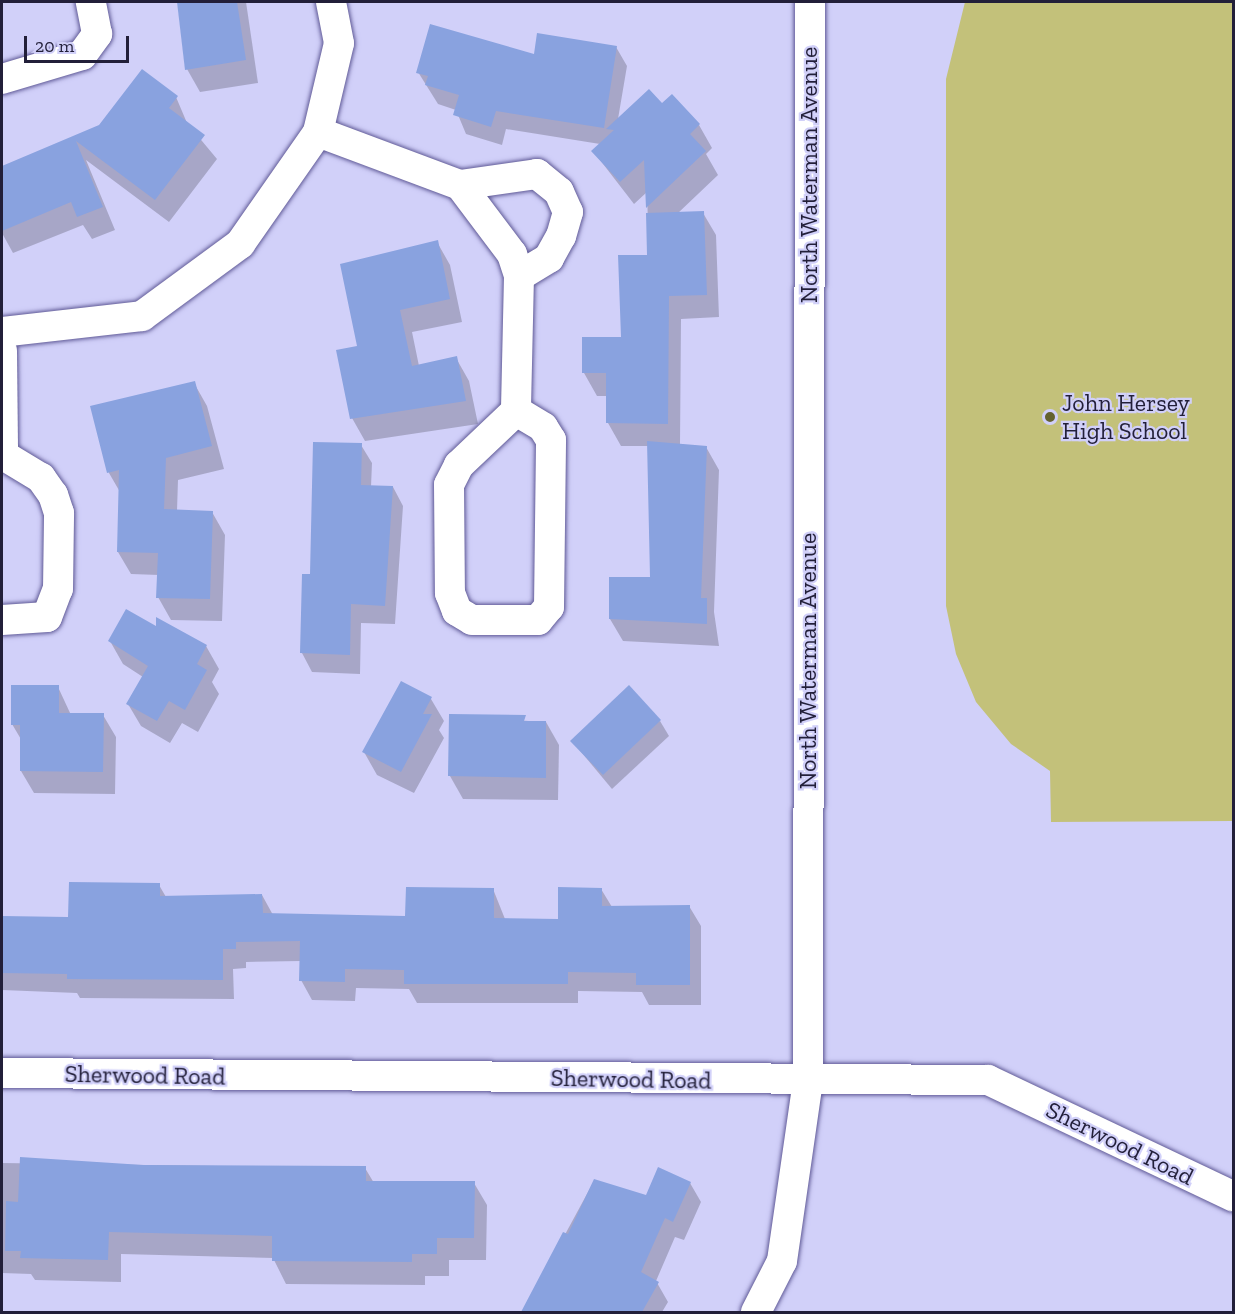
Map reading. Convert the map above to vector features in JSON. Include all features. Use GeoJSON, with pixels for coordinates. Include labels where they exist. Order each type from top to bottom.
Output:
{"type":"FeatureCollection","features":[{"type":"Feature","properties":{"kind":"street"},"geometry":{"type":"LineString","coordinates":[[2,79],[82,54],[97,34],[91,2]]}},
{"type":"Feature","properties":{"kind":"street"},"geometry":{"type":"LineString","coordinates":[[2,332],[142,316],[240,244],[318,132],[339,44],[331,2]]}},
{"type":"Feature","properties":{"kind":"street","name":"North Waterman Avenue"},"geometry":{"type":"LineString","coordinates":[[756,1312],[782,1261],[808,1081],[810,2]]}},
{"type":"Feature","properties":{"kind":"street"},"geometry":{"type":"LineString","coordinates":[[318,132],[460,185],[537,174],[559,192],[568,212],[561,236],[549,258],[519,276]]}},
{"type":"Feature","properties":{"kind":"street"},"geometry":{"type":"LineString","coordinates":[[460,185],[512,254],[519,276],[516,411],[459,465],[449,485],[450,593],[457,611],[472,620],[538,620],[549,607],[551,440],[543,427],[516,411]]}},
{"type":"Feature","properties":{"kind":"street"},"geometry":{"type":"LineString","coordinates":[[2,351],[2,455],[40,478],[54,495],[58,578],[55,604],[46,617],[2,620]]}},
{"type":"Feature","properties":{"kind":"street","name":"Sherwood Road"},"geometry":{"type":"LineString","coordinates":[[2,1073],[808,1081],[988,1080],[1233,1197]]}},
{"type":"Feature","properties":{"kind":"shaded area","name":"John Hersey High School"},"geometry":{"type":"Polygon","coordinates":[[[965,2],[1233,2],[1233,821],[1051,822],[1050,771],[1011,744],[976,702],[956,654],[946,606],[946,79],[965,2]]]}},
{"type":"Feature","properties":{"kind":"building"},"geometry":{"type":"Polygon","coordinates":[[[177,2],[237,2],[246,60],[185,70],[177,2]]]}},
{"type":"Feature","properties":{"kind":"building"},"geometry":{"type":"Polygon","coordinates":[[[430,24],[534,54],[537,33],[617,46],[604,128],[496,111],[491,127],[453,115],[459,95],[425,85],[428,76],[416,73],[430,24]]]}},
{"type":"Feature","properties":{"kind":"building"},"geometry":{"type":"Polygon","coordinates":[[[142,69],[178,96],[169,108],[205,135],[155,200],[76,141],[103,207],[77,217],[71,202],[2,231],[2,166],[99,125],[142,69]]]}},
{"type":"Feature","properties":{"kind":"building"},"geometry":{"type":"Polygon","coordinates":[[[649,89],[662,103],[672,94],[700,124],[690,134],[706,151],[646,208],[644,160],[620,182],[591,151],[614,130],[606,129],[649,89]]]}},
{"type":"Feature","properties":{"kind":"building"},"geometry":{"type":"Polygon","coordinates":[[[704,211],[707,295],[669,296],[668,424],[606,423],[606,373],[582,373],[582,337],[621,337],[618,255],[647,255],[646,213],[704,211]]]}},
{"type":"Feature","properties":{"kind":"building"},"geometry":{"type":"Polygon","coordinates":[[[438,240],[450,299],[400,310],[412,366],[457,356],[466,401],[350,419],[336,350],[357,346],[340,264],[438,240]]]}},
{"type":"Feature","properties":{"kind":"building"},"geometry":{"type":"Polygon","coordinates":[[[195,381],[212,446],[166,458],[164,509],[213,511],[210,599],[156,598],[158,553],[117,552],[119,470],[107,473],[90,406],[195,381]]]}},
{"type":"Feature","properties":{"kind":"building"},"geometry":{"type":"Polygon","coordinates":[[[647,441],[707,446],[701,598],[707,598],[707,624],[609,619],[609,577],[650,577],[647,441]]]}},
{"type":"Feature","properties":{"kind":"building"},"geometry":{"type":"Polygon","coordinates":[[[313,442],[362,443],[361,485],[393,486],[385,606],[351,604],[350,655],[300,653],[302,574],[310,574],[313,442]]]}},
{"type":"Feature","properties":{"kind":"building"},"geometry":{"type":"Polygon","coordinates":[[[126,609],[156,626],[156,617],[207,645],[197,664],[207,670],[185,710],[169,701],[157,721],[126,704],[148,666],[108,641],[126,609]]]}},
{"type":"Feature","properties":{"kind":"building"},"geometry":{"type":"Polygon","coordinates":[[[401,681],[432,697],[423,714],[432,714],[401,772],[362,752],[401,681]]]}},
{"type":"Feature","properties":{"kind":"building"},"geometry":{"type":"Polygon","coordinates":[[[11,685],[59,685],[59,713],[104,713],[103,772],[20,771],[20,725],[11,725],[11,685]]]}},
{"type":"Feature","properties":{"kind":"building"},"geometry":{"type":"Polygon","coordinates":[[[629,685],[661,720],[603,775],[570,741],[629,685]]]}},
{"type":"Feature","properties":{"kind":"building"},"geometry":{"type":"Polygon","coordinates":[[[449,714],[526,715],[524,721],[546,721],[546,778],[448,776],[449,714]]]}},
{"type":"Feature","properties":{"kind":"building"},"geometry":{"type":"Polygon","coordinates":[[[69,882],[160,883],[160,896],[262,894],[263,913],[405,916],[406,887],[494,888],[494,918],[558,919],[558,887],[602,888],[602,906],[690,905],[690,985],[636,985],[636,973],[568,972],[568,984],[404,984],[404,970],[345,969],[345,982],[299,981],[300,941],[236,942],[236,949],[223,949],[223,980],[67,979],[67,974],[2,973],[2,916],[68,917],[69,882]]]}},
{"type":"Feature","properties":{"kind":"building"},"geometry":{"type":"Polygon","coordinates":[[[20,1157],[143,1165],[366,1166],[366,1181],[475,1181],[474,1238],[437,1238],[437,1254],[412,1254],[412,1262],[272,1261],[272,1236],[109,1232],[108,1260],[20,1258],[21,1251],[5,1251],[6,1201],[18,1202],[20,1157]]]}},
{"type":"Feature","properties":{"kind":"building"},"geometry":{"type":"Polygon","coordinates":[[[658,1167],[691,1182],[673,1222],[665,1218],[641,1272],[659,1282],[642,1312],[521,1312],[563,1232],[568,1234],[594,1179],[646,1195],[658,1167]]]}},
{"type":"Feature","properties":{"kind":"place","name":"John Hersey High School"},"geometry":{"type":"Point","coordinates":[1050,417]}}]}
